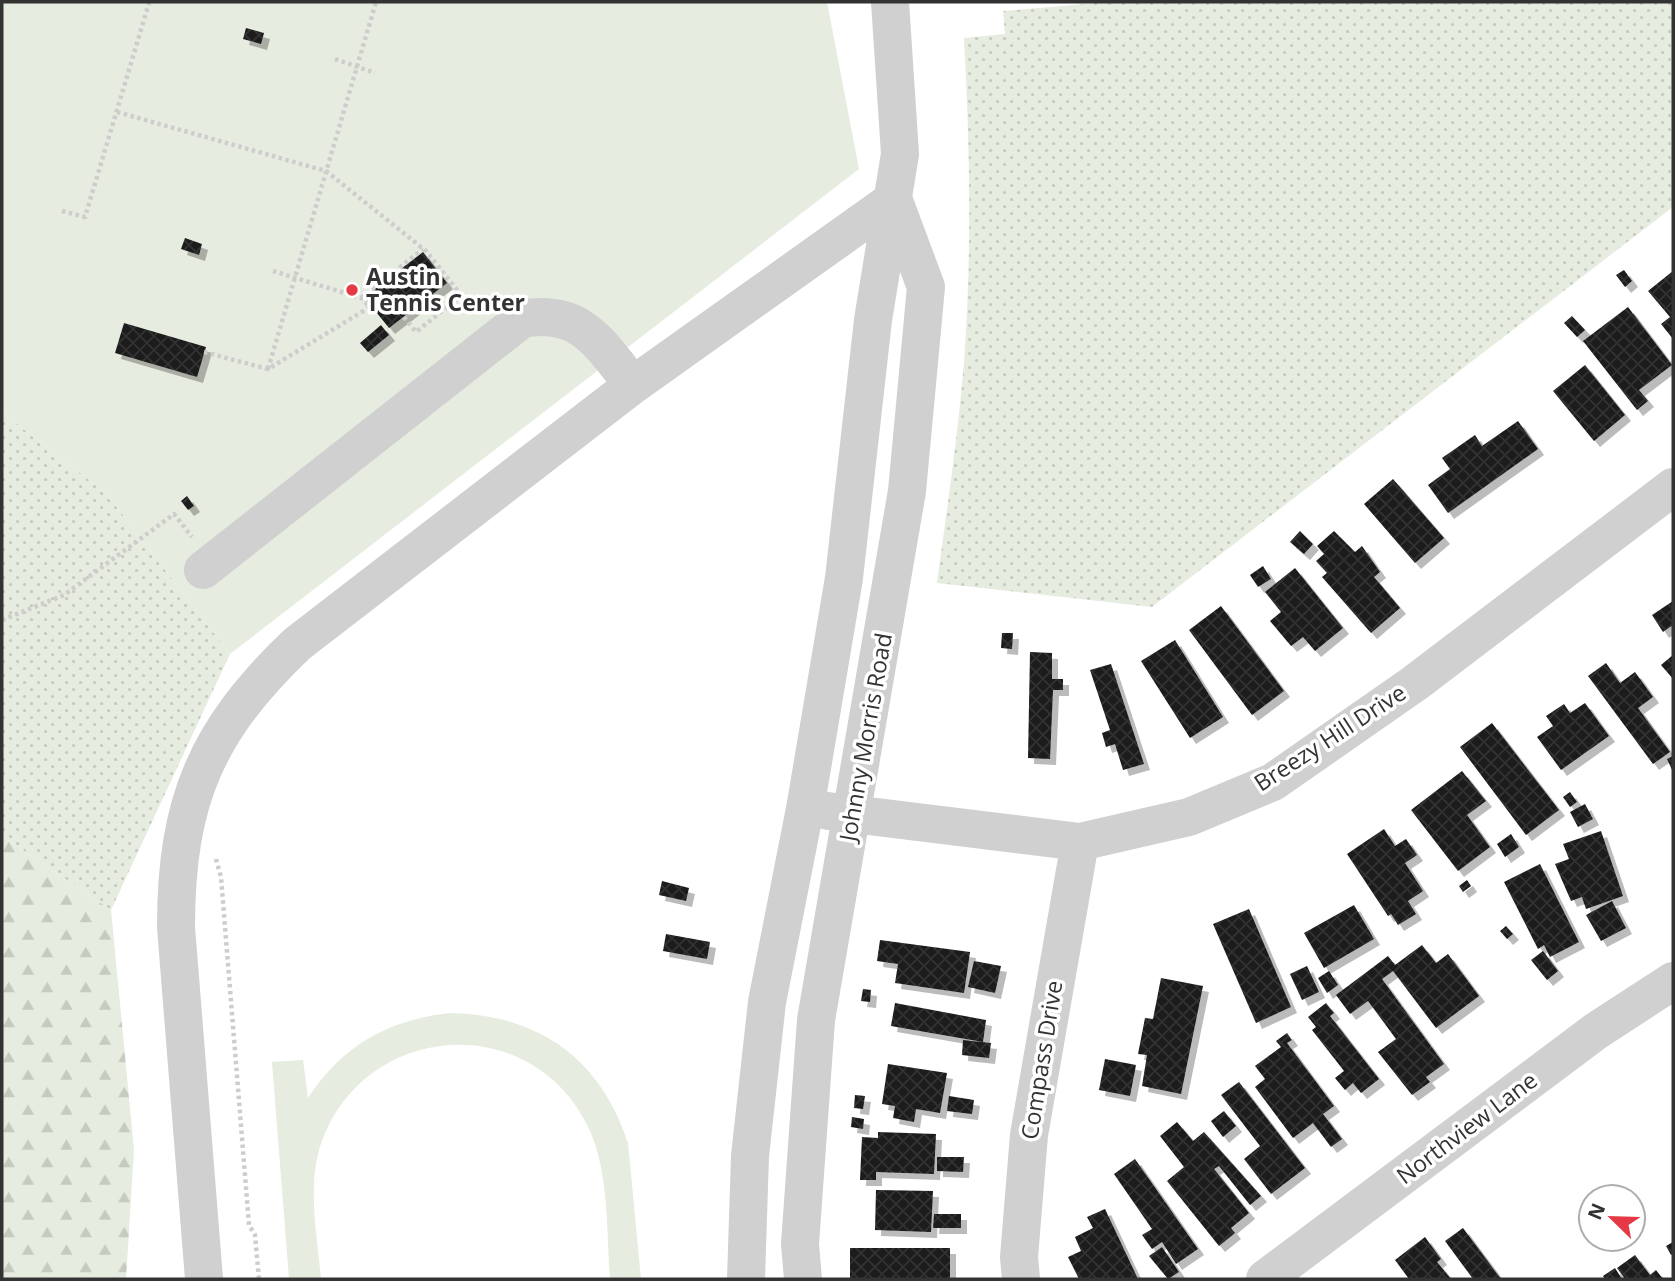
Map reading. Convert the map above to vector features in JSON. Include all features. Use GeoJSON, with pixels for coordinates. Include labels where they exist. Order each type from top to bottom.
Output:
{"type":"FeatureCollection","features":[{"type":"Feature","properties":{"kind":"street","name":"Johnny Morris Road"},"geometry":{"type":"LineString","coordinates":[[746,1279],[750,1156],[767,1002],[805,809],[844,578],[873,320],[900,154],[890,2]]}},
{"type":"Feature","properties":{"kind":"street","name":"Johnny Morris Road"},"geometry":{"type":"LineString","coordinates":[[803,1279],[800,1244],[816,1020],[854,814],[907,491],[926,287],[893,200]]}},
{"type":"Feature","properties":{"kind":"street"},"geometry":{"type":"LineString","coordinates":[[204,1279],[176,927],[176,878],[184,825],[209,755],[227,721],[257,681],[297,644],[633,385],[893,200]]}},
{"type":"Feature","properties":{"kind":"street"},"geometry":{"type":"LineString","coordinates":[[207,566],[522,319],[547,314],[579,324],[599,343],[633,385]]}},
{"type":"Feature","properties":{"kind":"street","name":"Breezy Hill Drive"},"geometry":{"type":"LineString","coordinates":[[805,809],[1080,842],[1189,817],[1273,782],[1415,683],[1673,487]]}},
{"type":"Feature","properties":{"kind":"street","name":"Compass Drive"},"geometry":{"type":"LineString","coordinates":[[1021,1279],[1019,1257],[1029,1135],[1080,842]]}},
{"type":"Feature","properties":{"kind":"street","name":"Northview Lane"},"geometry":{"type":"LineString","coordinates":[[1265,1279],[1596,1031],[1673,981]]}},
{"type":"Feature","properties":{"kind":"path"},"geometry":{"type":"LineString","coordinates":[[62,211],[85,217],[149,3],[145,2]]}},
{"type":"Feature","properties":{"kind":"path"},"geometry":{"type":"LineString","coordinates":[[268,369],[376,2]]}},
{"type":"Feature","properties":{"kind":"path"},"geometry":{"type":"LineString","coordinates":[[335,59],[375,73]]}},
{"type":"Feature","properties":{"kind":"path"},"geometry":{"type":"LineString","coordinates":[[117,112],[326,171],[423,249],[496,340]]}},
{"type":"Feature","properties":{"kind":"path"},"geometry":{"type":"LineString","coordinates":[[361,298],[423,249]]}},
{"type":"Feature","properties":{"kind":"path"},"geometry":{"type":"LineString","coordinates":[[204,352],[268,369],[370,307],[361,298],[274,271]]}},
{"type":"Feature","properties":{"kind":"path"},"geometry":{"type":"LineString","coordinates":[[404,317],[416,332],[462,295]]}},
{"type":"Feature","properties":{"kind":"path"},"geometry":{"type":"LineString","coordinates":[[2,620],[64,595],[174,514],[207,566]]}},
{"type":"Feature","properties":{"kind":"path"},"geometry":{"type":"LineString","coordinates":[[212,847],[222,877],[249,1225],[255,1235],[259,1279]]}},
{"type":"Feature","properties":{"kind":"green space","name":"Austin Tennis Center"},"geometry":{"type":"Polygon","coordinates":[[[2,2],[827,2],[859,169],[230,654],[106,493],[2,412],[2,2]]]}},
{"type":"Feature","properties":{"kind":"green space"},"geometry":{"type":"Polygon","coordinates":[[[1107,2],[1673,2],[1673,207],[1152,607],[937,583],[959,417],[967,322],[969,200],[964,38],[1005,34],[1003,11],[1107,2]]]}},
{"type":"Feature","properties":{"kind":"green space"},"geometry":{"type":"Polygon","coordinates":[[[2,412],[106,493],[230,654],[111,910],[2,836],[2,412]]]}},
{"type":"Feature","properties":{"kind":"green space"},"geometry":{"type":"Polygon","coordinates":[[[2,836],[111,910],[134,1150],[126,1279],[2,1279],[2,836]]]}},
{"type":"Feature","properties":{"kind":"green space"},"geometry":{"type":"Polygon","coordinates":[[[450,1013],[511,1022],[538,1033],[562,1047],[583,1065],[601,1087],[616,1113],[628,1143],[641,1279],[610,1279],[603,1176],[598,1156],[584,1119],[558,1085],[525,1061],[489,1048],[450,1045],[412,1052],[377,1070],[347,1096],[325,1133],[315,1168],[315,1224],[321,1279],[289,1279],[272,1062],[303,1060],[308,1098],[336,1063],[369,1038],[407,1022],[450,1013]]]}},
{"type":"Feature","properties":{"kind":"building"},"geometry":{"type":"Polygon","coordinates":[[[246,28],[264,33],[261,44],[243,39],[246,28]]]}},
{"type":"Feature","properties":{"kind":"building"},"geometry":{"type":"Polygon","coordinates":[[[185,238],[202,244],[199,255],[181,249],[185,238]]]}},
{"type":"Feature","properties":{"kind":"building"},"geometry":{"type":"Polygon","coordinates":[[[423,252],[447,283],[389,328],[364,297],[423,252]]]}},
{"type":"Feature","properties":{"kind":"building"},"geometry":{"type":"Polygon","coordinates":[[[1624,270],[1632,281],[1625,287],[1616,275],[1624,270]]]}},
{"type":"Feature","properties":{"kind":"building"},"geometry":{"type":"Polygon","coordinates":[[[1673,271],[1673,339],[1661,324],[1670,317],[1648,291],[1673,271]]]}},
{"type":"Feature","properties":{"kind":"building"},"geometry":{"type":"Polygon","coordinates":[[[1628,307],[1672,365],[1639,390],[1648,401],[1637,410],[1583,341],[1628,307]]]}},
{"type":"Feature","properties":{"kind":"building"},"geometry":{"type":"Polygon","coordinates":[[[1572,316],[1585,330],[1577,337],[1564,323],[1572,316]]]}},
{"type":"Feature","properties":{"kind":"building"},"geometry":{"type":"Polygon","coordinates":[[[124,323],[206,347],[197,377],[115,353],[124,323]]]}},
{"type":"Feature","properties":{"kind":"building"},"geometry":{"type":"Polygon","coordinates":[[[381,325],[389,335],[368,352],[360,343],[381,325]]]}},
{"type":"Feature","properties":{"kind":"building"},"geometry":{"type":"Polygon","coordinates":[[[1585,365],[1625,415],[1594,441],[1553,391],[1585,365]]]}},
{"type":"Feature","properties":{"kind":"building"},"geometry":{"type":"Polygon","coordinates":[[[1518,421],[1538,449],[1448,513],[1428,485],[1450,469],[1442,458],[1475,435],[1482,446],[1518,421]]]}},
{"type":"Feature","properties":{"kind":"building"},"geometry":{"type":"Polygon","coordinates":[[[1393,479],[1444,538],[1415,563],[1364,504],[1393,479]]]}},
{"type":"Feature","properties":{"kind":"building"},"geometry":{"type":"Polygon","coordinates":[[[187,496],[194,506],[188,510],[181,501],[187,496]]]}},
{"type":"Feature","properties":{"kind":"building"},"geometry":{"type":"Polygon","coordinates":[[[1300,531],[1313,544],[1304,554],[1290,542],[1300,531]]]}},
{"type":"Feature","properties":{"kind":"building"},"geometry":{"type":"Polygon","coordinates":[[[1334,531],[1355,552],[1362,546],[1380,572],[1374,577],[1400,608],[1371,633],[1322,577],[1327,573],[1316,561],[1324,554],[1317,546],[1334,531]]]}},
{"type":"Feature","properties":{"kind":"building"},"geometry":{"type":"Polygon","coordinates":[[[1263,566],[1271,579],[1258,587],[1250,575],[1263,566]]]}},
{"type":"Feature","properties":{"kind":"building"},"geometry":{"type":"Polygon","coordinates":[[[1295,568],[1343,628],[1315,651],[1303,637],[1291,646],[1270,621],[1281,612],[1265,592],[1295,568]]]}},
{"type":"Feature","properties":{"kind":"building"},"geometry":{"type":"Polygon","coordinates":[[[1673,601],[1673,625],[1663,632],[1652,615],[1673,601]]]}},
{"type":"Feature","properties":{"kind":"building"},"geometry":{"type":"Polygon","coordinates":[[[1221,606],[1284,691],[1252,715],[1189,630],[1221,606]]]}},
{"type":"Feature","properties":{"kind":"building"},"geometry":{"type":"Polygon","coordinates":[[[1002,633],[1013,633],[1012,649],[1001,648],[1002,633]]]}},
{"type":"Feature","properties":{"kind":"building"},"geometry":{"type":"Polygon","coordinates":[[[1175,640],[1223,717],[1190,738],[1141,661],[1175,640]]]}},
{"type":"Feature","properties":{"kind":"building"},"geometry":{"type":"Polygon","coordinates":[[[1030,652],[1052,653],[1052,679],[1063,679],[1063,690],[1053,690],[1050,759],[1028,758],[1030,652]]]}},
{"type":"Feature","properties":{"kind":"building"},"geometry":{"type":"Polygon","coordinates":[[[1673,655],[1673,679],[1661,665],[1673,655]]]}},
{"type":"Feature","properties":{"kind":"building"},"geometry":{"type":"Polygon","coordinates":[[[1606,663],[1620,683],[1635,672],[1653,697],[1638,708],[1670,752],[1653,764],[1588,676],[1606,663]]]}},
{"type":"Feature","properties":{"kind":"building"},"geometry":{"type":"Polygon","coordinates":[[[1111,664],[1144,764],[1123,770],[1115,744],[1106,747],[1102,733],[1110,730],[1090,670],[1111,664]]]}},
{"type":"Feature","properties":{"kind":"building"},"geometry":{"type":"Polygon","coordinates":[[[1585,703],[1609,736],[1561,770],[1537,737],[1553,726],[1546,716],[1564,704],[1570,713],[1585,703]]]}},
{"type":"Feature","properties":{"kind":"building"},"geometry":{"type":"Polygon","coordinates":[[[1492,723],[1559,810],[1526,835],[1460,747],[1492,723]]]}},
{"type":"Feature","properties":{"kind":"building"},"geometry":{"type":"Polygon","coordinates":[[[1673,756],[1673,772],[1667,759],[1673,756]]]}},
{"type":"Feature","properties":{"kind":"building"},"geometry":{"type":"Polygon","coordinates":[[[1462,771],[1486,801],[1467,815],[1490,847],[1458,871],[1411,810],[1462,771]]]}},
{"type":"Feature","properties":{"kind":"building"},"geometry":{"type":"Polygon","coordinates":[[[1570,792],[1577,802],[1570,807],[1563,797],[1570,792]]]}},
{"type":"Feature","properties":{"kind":"building"},"geometry":{"type":"Polygon","coordinates":[[[1585,804],[1593,819],[1578,827],[1570,812],[1585,804]]]}},
{"type":"Feature","properties":{"kind":"building"},"geometry":{"type":"Polygon","coordinates":[[[1384,829],[1395,846],[1406,839],[1417,855],[1405,863],[1423,891],[1408,901],[1416,914],[1398,925],[1391,914],[1388,916],[1347,854],[1384,829]]]}},
{"type":"Feature","properties":{"kind":"building"},"geometry":{"type":"Polygon","coordinates":[[[1601,831],[1623,896],[1586,909],[1582,897],[1571,901],[1555,864],[1569,859],[1563,844],[1601,831]]]}},
{"type":"Feature","properties":{"kind":"building"},"geometry":{"type":"Polygon","coordinates":[[[1511,834],[1519,847],[1505,857],[1497,844],[1511,834]]]}},
{"type":"Feature","properties":{"kind":"building"},"geometry":{"type":"Polygon","coordinates":[[[1540,864],[1579,942],[1550,957],[1544,945],[1538,949],[1504,882],[1540,864]]]}},
{"type":"Feature","properties":{"kind":"building"},"geometry":{"type":"Polygon","coordinates":[[[1467,880],[1471,886],[1463,892],[1459,886],[1467,880]]]}},
{"type":"Feature","properties":{"kind":"building"},"geometry":{"type":"Polygon","coordinates":[[[662,881],[689,888],[686,901],[659,895],[662,881]]]}},
{"type":"Feature","properties":{"kind":"building"},"geometry":{"type":"Polygon","coordinates":[[[1612,901],[1626,928],[1601,941],[1586,915],[1612,901]]]}},
{"type":"Feature","properties":{"kind":"building"},"geometry":{"type":"Polygon","coordinates":[[[1354,905],[1374,939],[1324,968],[1304,933],[1354,905]]]}},
{"type":"Feature","properties":{"kind":"building"},"geometry":{"type":"Polygon","coordinates":[[[1249,909],[1291,1007],[1256,1023],[1213,924],[1249,909]]]}},
{"type":"Feature","properties":{"kind":"building"},"geometry":{"type":"Polygon","coordinates":[[[1506,926],[1513,934],[1507,939],[1500,931],[1506,926]]]}},
{"type":"Feature","properties":{"kind":"building"},"geometry":{"type":"Polygon","coordinates":[[[666,934],[710,942],[707,959],[663,951],[666,934]]]}},
{"type":"Feature","properties":{"kind":"building"},"geometry":{"type":"Polygon","coordinates":[[[880,940],[970,952],[964,993],[895,983],[898,964],[877,961],[880,940]]]}},
{"type":"Feature","properties":{"kind":"building"},"geometry":{"type":"Polygon","coordinates":[[[1422,945],[1436,963],[1448,954],[1479,996],[1436,1028],[1393,971],[1382,979],[1444,1064],[1426,1077],[1430,1082],[1412,1095],[1378,1052],[1396,1039],[1368,1001],[1350,1014],[1336,995],[1388,956],[1395,965],[1422,945]]]}},
{"type":"Feature","properties":{"kind":"building"},"geometry":{"type":"Polygon","coordinates":[[[1543,951],[1558,971],[1547,980],[1531,960],[1543,951]]]}},
{"type":"Feature","properties":{"kind":"building"},"geometry":{"type":"Polygon","coordinates":[[[974,961],[1001,966],[995,993],[968,987],[974,961]]]}},
{"type":"Feature","properties":{"kind":"building"},"geometry":{"type":"Polygon","coordinates":[[[1307,966],[1319,992],[1302,1000],[1290,974],[1307,966]]]}},
{"type":"Feature","properties":{"kind":"building"},"geometry":{"type":"Polygon","coordinates":[[[1329,971],[1338,985],[1327,993],[1318,978],[1329,971]]]}},
{"type":"Feature","properties":{"kind":"building"},"geometry":{"type":"Polygon","coordinates":[[[1161,978],[1203,986],[1181,1094],[1142,1086],[1147,1055],[1138,1054],[1145,1018],[1153,1019],[1161,978]]]}},
{"type":"Feature","properties":{"kind":"building"},"geometry":{"type":"Polygon","coordinates":[[[863,989],[871,990],[870,1002],[861,1001],[863,989]]]}},
{"type":"Feature","properties":{"kind":"building"},"geometry":{"type":"Polygon","coordinates":[[[895,1003],[986,1020],[983,1042],[891,1026],[895,1003]]]}},
{"type":"Feature","properties":{"kind":"building"},"geometry":{"type":"Polygon","coordinates":[[[1326,1003],[1334,1013],[1330,1016],[1379,1079],[1361,1093],[1353,1083],[1345,1090],[1335,1078],[1344,1071],[1312,1030],[1316,1027],[1308,1017],[1326,1003]]]}},
{"type":"Feature","properties":{"kind":"building"},"geometry":{"type":"Polygon","coordinates":[[[1287,1033],[1292,1040],[1287,1043],[1334,1106],[1323,1114],[1342,1139],[1331,1147],[1313,1123],[1293,1138],[1255,1087],[1265,1079],[1255,1066],[1281,1047],[1276,1041],[1287,1033]]]}},
{"type":"Feature","properties":{"kind":"building"},"geometry":{"type":"Polygon","coordinates":[[[963,1040],[991,1043],[989,1058],[962,1055],[963,1040]]]}},
{"type":"Feature","properties":{"kind":"building"},"geometry":{"type":"Polygon","coordinates":[[[1105,1059],[1136,1065],[1130,1096],[1099,1090],[1105,1059]]]}},
{"type":"Feature","properties":{"kind":"building"},"geometry":{"type":"Polygon","coordinates":[[[888,1064],[947,1073],[940,1113],[916,1109],[914,1122],[893,1118],[895,1106],[882,1104],[888,1064]]]}},
{"type":"Feature","properties":{"kind":"building"},"geometry":{"type":"Polygon","coordinates":[[[1239,1082],[1305,1168],[1271,1194],[1244,1159],[1260,1146],[1221,1095],[1239,1082]]]}},
{"type":"Feature","properties":{"kind":"building"},"geometry":{"type":"Polygon","coordinates":[[[855,1095],[865,1096],[863,1109],[854,1108],[855,1095]]]}},
{"type":"Feature","properties":{"kind":"building"},"geometry":{"type":"Polygon","coordinates":[[[949,1096],[974,1100],[972,1114],[947,1111],[949,1096]]]}},
{"type":"Feature","properties":{"kind":"building"},"geometry":{"type":"Polygon","coordinates":[[[1224,1111],[1236,1126],[1223,1137],[1211,1121],[1224,1111]]]}},
{"type":"Feature","properties":{"kind":"building"},"geometry":{"type":"Polygon","coordinates":[[[852,1117],[864,1119],[863,1129],[851,1127],[852,1117]]]}},
{"type":"Feature","properties":{"kind":"building"},"geometry":{"type":"Polygon","coordinates":[[[1177,1122],[1193,1141],[1204,1132],[1261,1196],[1250,1205],[1219,1166],[1214,1169],[1249,1213],[1231,1228],[1235,1233],[1219,1246],[1167,1181],[1184,1167],[1160,1136],[1177,1122]]]}},
{"type":"Feature","properties":{"kind":"building"},"geometry":{"type":"Polygon","coordinates":[[[878,1132],[936,1134],[934,1174],[876,1172],[876,1180],[860,1180],[862,1137],[878,1138],[878,1132]]]}},
{"type":"Feature","properties":{"kind":"building"},"geometry":{"type":"Polygon","coordinates":[[[937,1157],[964,1157],[963,1172],[937,1171],[937,1157]]]}},
{"type":"Feature","properties":{"kind":"building"},"geometry":{"type":"Polygon","coordinates":[[[1135,1159],[1198,1249],[1176,1264],[1162,1242],[1152,1249],[1142,1235],[1152,1229],[1114,1174],[1135,1159]]]}},
{"type":"Feature","properties":{"kind":"building"},"geometry":{"type":"Polygon","coordinates":[[[876,1190],[933,1191],[931,1232],[875,1230],[876,1190]]]}},
{"type":"Feature","properties":{"kind":"building"},"geometry":{"type":"Polygon","coordinates":[[[1105,1209],[1138,1279],[1079,1279],[1068,1257],[1081,1251],[1075,1237],[1093,1228],[1087,1217],[1105,1209]]]}},
{"type":"Feature","properties":{"kind":"building"},"geometry":{"type":"Polygon","coordinates":[[[934,1214],[961,1214],[961,1228],[933,1228],[934,1214]]]}},
{"type":"Feature","properties":{"kind":"building"},"geometry":{"type":"Polygon","coordinates":[[[1463,1228],[1501,1279],[1473,1279],[1445,1241],[1463,1228]]]}},
{"type":"Feature","properties":{"kind":"building"},"geometry":{"type":"Polygon","coordinates":[[[1425,1237],[1441,1259],[1437,1262],[1451,1279],[1409,1279],[1395,1260],[1425,1237]]]}},
{"type":"Feature","properties":{"kind":"building"},"geometry":{"type":"Polygon","coordinates":[[[1673,1242],[1673,1254],[1671,1255],[1666,1246],[1673,1242]]]}},
{"type":"Feature","properties":{"kind":"building"},"geometry":{"type":"Polygon","coordinates":[[[1162,1247],[1179,1272],[1168,1279],[1149,1256],[1162,1247]]]}},
{"type":"Feature","properties":{"kind":"building"},"geometry":{"type":"Polygon","coordinates":[[[850,1248],[950,1248],[950,1279],[850,1279],[850,1248]]]}},
{"type":"Feature","properties":{"kind":"building"},"geometry":{"type":"Polygon","coordinates":[[[1635,1255],[1650,1275],[1656,1270],[1663,1279],[1625,1279],[1617,1268],[1635,1255]]]}},
{"type":"Feature","properties":{"kind":"building"},"geometry":{"type":"Polygon","coordinates":[[[1615,1268],[1622,1279],[1605,1279],[1603,1276],[1615,1268]]]}},
{"type":"Feature","properties":{"kind":"place","name":"Austin Tennis Center"},"geometry":{"type":"Point","coordinates":[352,290]}}]}
